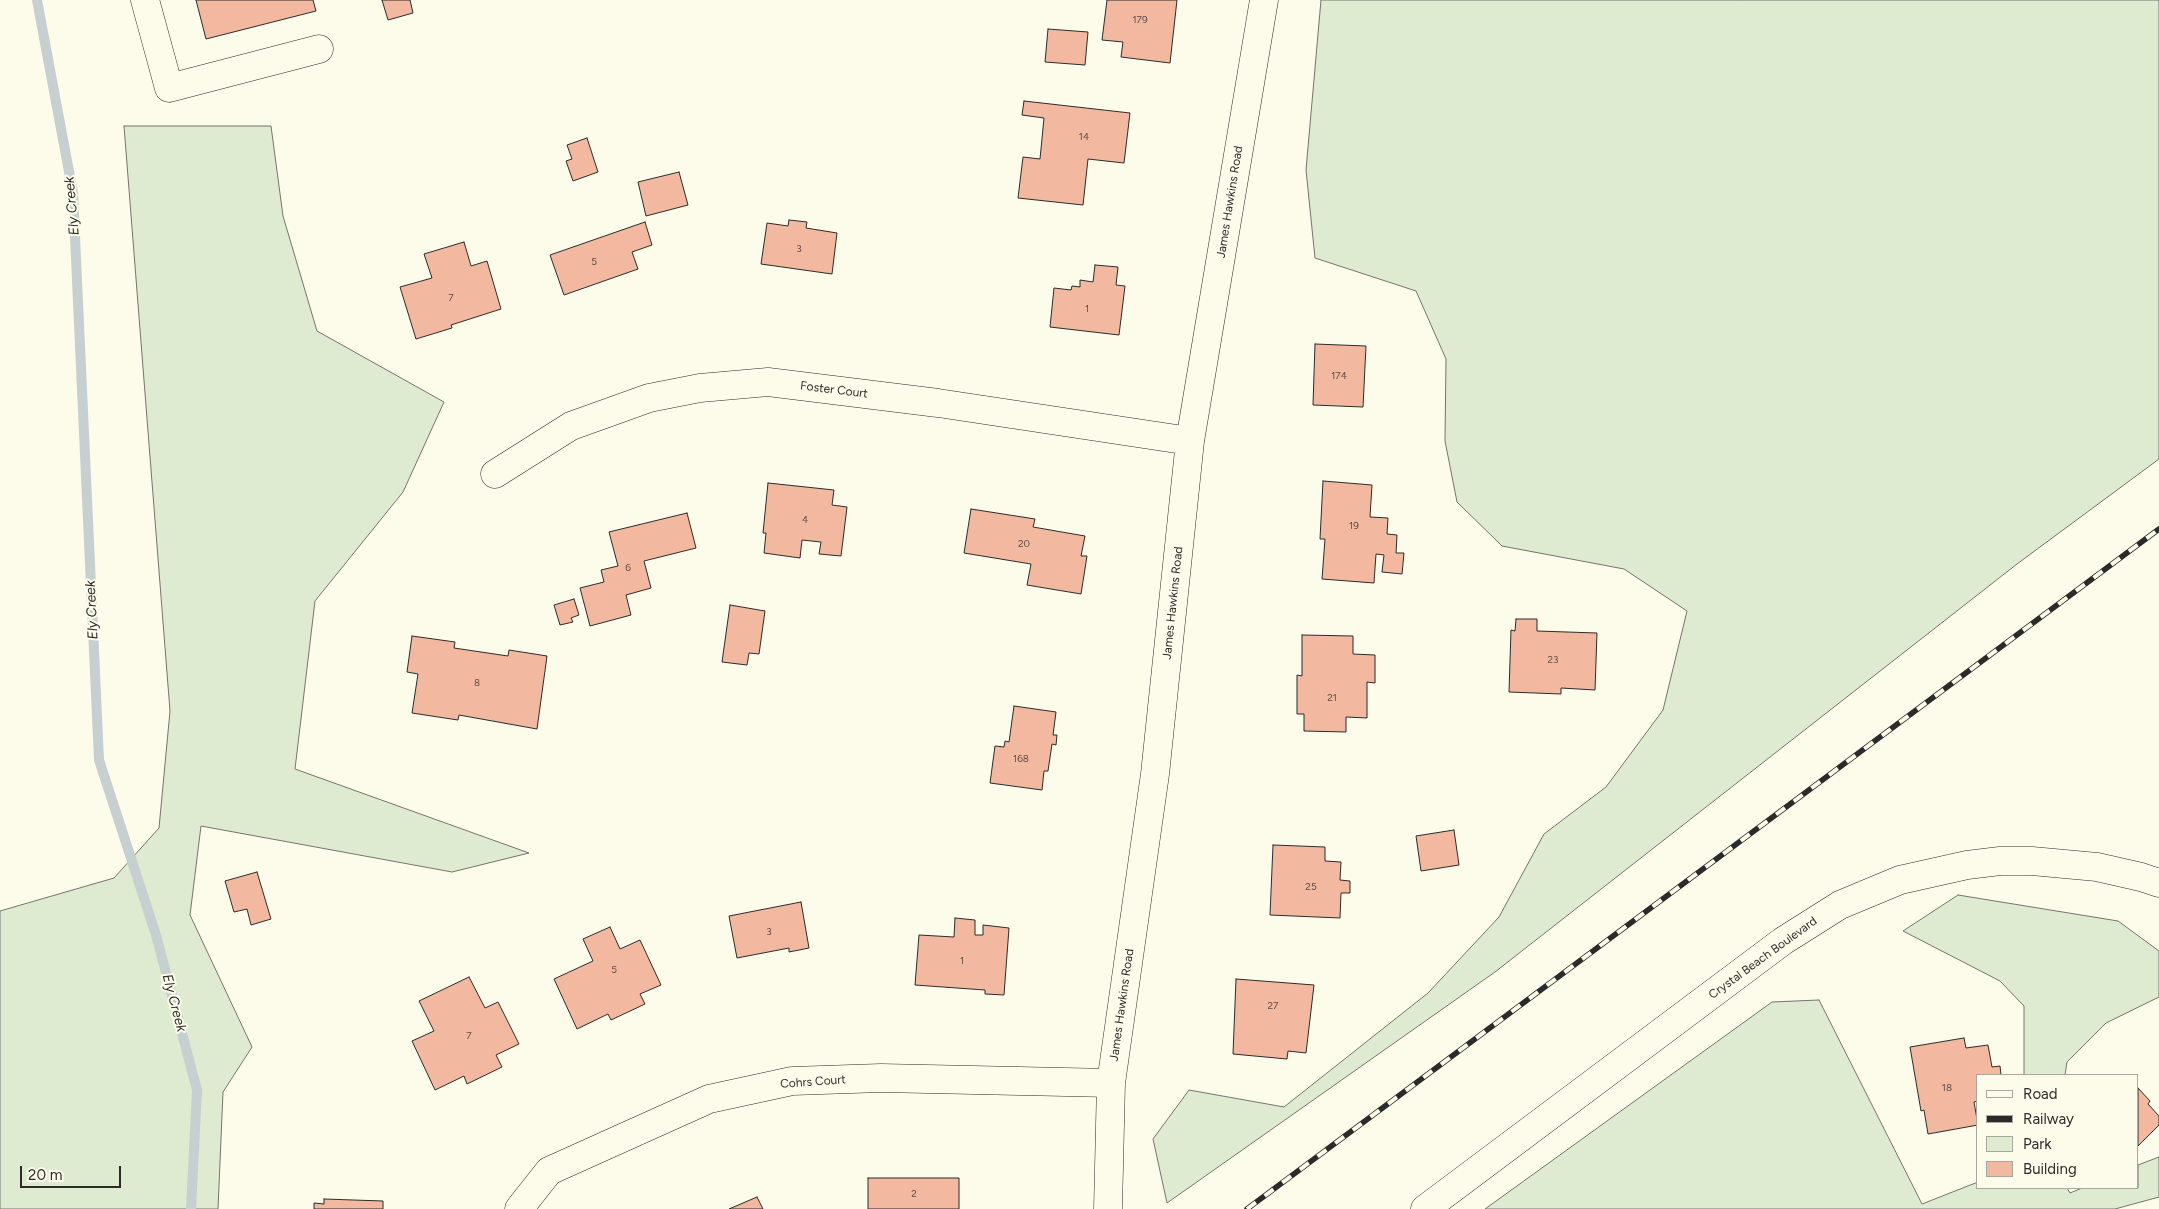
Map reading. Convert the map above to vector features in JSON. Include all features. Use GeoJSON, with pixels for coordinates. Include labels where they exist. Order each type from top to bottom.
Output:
{"type":"FeatureCollection","features":[{"type":"Feature","properties":{"kind":"street"},"geometry":{"type":"LineString","coordinates":[[145,0],[169,88],[319,49]]}},
{"type":"Feature","properties":{"kind":"street","name":"James Hawkins Road"},"geometry":{"type":"LineString","coordinates":[[1108,1209],[1111,1083],[1155,774],[1190,441],[1264,0]]}},
{"type":"Feature","properties":{"kind":"street","name":"Foster Court"},"geometry":{"type":"LineString","coordinates":[[495,474],[571,426],[649,398],[700,388],[768,382],[938,403],[1190,441]]}},
{"type":"Feature","properties":{"kind":"street","name":"Crystal Beach Boulevard"},"geometry":{"type":"LineString","coordinates":[[1425,1209],[1783,941],[1840,905],[1900,880],[1967,864],[2000,861],[2032,861],[2097,867],[2159,883]]}},
{"type":"Feature","properties":{"kind":"street","name":"Cohrs Court"},"geometry":{"type":"LineString","coordinates":[[519,1209],[549,1172],[709,1099],[792,1081],[881,1078],[1111,1083]]}},
{"type":"Feature","properties":{"kind":"green space"},"geometry":{"type":"Polygon","coordinates":[[[1321,0],[2159,0],[2159,459],[2017,564],[1495,972],[1167,1203],[1153,1139],[1189,1090],[1284,1107],[1428,993],[1499,917],[1544,834],[1606,787],[1663,710],[1687,611],[1624,569],[1502,546],[1457,502],[1445,441],[1446,359],[1416,291],[1315,258],[1306,170],[1321,0]]]}},
{"type":"Feature","properties":{"kind":"green space"},"geometry":{"type":"Polygon","coordinates":[[[124,126],[271,126],[283,216],[317,331],[444,402],[403,492],[315,601],[295,769],[529,853],[452,872],[201,826],[190,915],[252,1047],[223,1092],[218,1209],[0,1209],[0,911],[114,878],[159,828],[170,711],[124,126]]]}},
{"type":"Feature","properties":{"kind":"green space"},"geometry":{"type":"Polygon","coordinates":[[[1958,895],[2118,921],[2159,951],[2159,997],[2106,1023],[2067,1062],[2065,1074],[2024,1074],[2024,1006],[2000,981],[1903,931],[1958,895]]]}},
{"type":"Feature","properties":{"kind":"green space"},"geometry":{"type":"Polygon","coordinates":[[[1819,1000],[1922,1204],[1976,1183],[1976,1189],[2068,1189],[2070,1193],[2080,1189],[2139,1189],[2139,1165],[2159,1157],[2159,1197],[2115,1209],[1485,1209],[1772,1002],[1819,1000]]]}},
{"type":"Feature","properties":{"kind":"building"},"geometry":{"type":"Polygon","coordinates":[[[196,0],[313,0],[316,11],[206,39],[196,0]]]}},
{"type":"Feature","properties":{"kind":"building"},"geometry":{"type":"Polygon","coordinates":[[[382,0],[410,0],[413,13],[388,20],[382,0]]]}},
{"type":"Feature","properties":{"kind":"building"},"geometry":{"type":"Polygon","coordinates":[[[1107,0],[1177,0],[1170,63],[1121,57],[1123,42],[1102,40],[1107,0]]]}},
{"type":"Feature","properties":{"kind":"building"},"geometry":{"type":"Polygon","coordinates":[[[1048,29],[1088,32],[1085,65],[1045,62],[1048,29]]]}},
{"type":"Feature","properties":{"kind":"building"},"geometry":{"type":"Polygon","coordinates":[[[1024,101],[1130,113],[1124,163],[1088,159],[1083,205],[1018,198],[1023,157],[1040,159],[1044,118],[1022,115],[1024,101]]]}},
{"type":"Feature","properties":{"kind":"building"},"geometry":{"type":"Polygon","coordinates":[[[587,138],[598,172],[573,181],[566,161],[572,159],[567,145],[587,138]]]}},
{"type":"Feature","properties":{"kind":"building"},"geometry":{"type":"Polygon","coordinates":[[[679,172],[688,205],[646,216],[638,182],[679,172]]]}},
{"type":"Feature","properties":{"kind":"building"},"geometry":{"type":"Polygon","coordinates":[[[789,220],[807,222],[806,228],[837,233],[832,274],[761,264],[767,223],[788,226],[789,220]]]}},
{"type":"Feature","properties":{"kind":"building"},"geometry":{"type":"Polygon","coordinates":[[[645,222],[652,245],[632,252],[638,269],[564,295],[550,255],[645,222]]]}},
{"type":"Feature","properties":{"kind":"building"},"geometry":{"type":"Polygon","coordinates":[[[464,242],[471,266],[487,261],[501,309],[451,325],[452,328],[416,339],[400,287],[432,278],[424,254],[464,242]]]}},
{"type":"Feature","properties":{"kind":"building"},"geometry":{"type":"Polygon","coordinates":[[[1095,265],[1118,267],[1116,285],[1125,286],[1119,335],[1050,327],[1054,288],[1071,290],[1072,286],[1080,287],[1080,280],[1093,282],[1095,265]]]}},
{"type":"Feature","properties":{"kind":"building"},"geometry":{"type":"Polygon","coordinates":[[[1315,344],[1366,346],[1363,407],[1313,405],[1315,344]]]}},
{"type":"Feature","properties":{"kind":"building"},"geometry":{"type":"Polygon","coordinates":[[[1323,481],[1372,485],[1370,517],[1388,518],[1387,534],[1397,535],[1396,553],[1404,553],[1402,574],[1382,572],[1384,555],[1376,554],[1374,583],[1322,579],[1325,539],[1320,539],[1323,481]]]}},
{"type":"Feature","properties":{"kind":"building"},"geometry":{"type":"Polygon","coordinates":[[[768,483],[834,490],[832,505],[847,507],[841,556],[819,554],[821,542],[802,540],[800,558],[764,553],[766,533],[763,533],[768,483]]]}},
{"type":"Feature","properties":{"kind":"building"},"geometry":{"type":"Polygon","coordinates":[[[971,509],[1035,519],[1033,527],[1085,536],[1081,556],[1087,556],[1081,594],[1027,585],[1031,564],[964,553],[971,509]]]}},
{"type":"Feature","properties":{"kind":"building"},"geometry":{"type":"Polygon","coordinates":[[[687,513],[696,548],[644,561],[651,588],[626,595],[631,615],[590,626],[580,588],[604,582],[601,570],[618,566],[609,532],[687,513]]]}},
{"type":"Feature","properties":{"kind":"building"},"geometry":{"type":"Polygon","coordinates":[[[574,599],[579,615],[571,618],[573,622],[560,625],[554,605],[574,599]]]}},
{"type":"Feature","properties":{"kind":"building"},"geometry":{"type":"Polygon","coordinates":[[[730,605],[765,611],[759,654],[749,653],[747,665],[722,662],[730,605]]]}},
{"type":"Feature","properties":{"kind":"building"},"geometry":{"type":"Polygon","coordinates":[[[1516,619],[1537,619],[1537,631],[1597,633],[1595,690],[1561,688],[1561,694],[1509,692],[1511,630],[1515,631],[1516,619]]]}},
{"type":"Feature","properties":{"kind":"building"},"geometry":{"type":"Polygon","coordinates":[[[1302,635],[1353,636],[1353,654],[1375,655],[1375,683],[1367,682],[1367,718],[1346,717],[1346,732],[1304,731],[1304,714],[1297,714],[1297,675],[1302,676],[1302,635]]]}},
{"type":"Feature","properties":{"kind":"building"},"geometry":{"type":"Polygon","coordinates":[[[412,636],[455,642],[454,648],[508,656],[509,650],[547,656],[537,729],[459,715],[458,720],[412,713],[418,674],[407,672],[412,636]]]}},
{"type":"Feature","properties":{"kind":"building"},"geometry":{"type":"Polygon","coordinates":[[[1014,706],[1056,712],[1053,735],[1057,735],[1056,745],[1052,744],[1048,771],[1044,771],[1042,790],[990,783],[995,746],[1004,747],[1005,741],[1009,742],[1014,706]]]}},
{"type":"Feature","properties":{"kind":"building"},"geometry":{"type":"Polygon","coordinates":[[[1454,830],[1459,865],[1421,871],[1416,836],[1454,830]]]}},
{"type":"Feature","properties":{"kind":"building"},"geometry":{"type":"Polygon","coordinates":[[[1273,845],[1325,847],[1325,861],[1341,862],[1340,880],[1350,881],[1350,893],[1341,893],[1340,918],[1270,915],[1273,845]]]}},
{"type":"Feature","properties":{"kind":"building"},"geometry":{"type":"Polygon","coordinates":[[[257,872],[271,919],[251,925],[247,909],[234,912],[225,881],[257,872]]]}},
{"type":"Feature","properties":{"kind":"building"},"geometry":{"type":"Polygon","coordinates":[[[801,902],[809,948],[789,952],[789,948],[737,958],[729,916],[801,902]]]}},
{"type":"Feature","properties":{"kind":"building"},"geometry":{"type":"Polygon","coordinates":[[[955,918],[975,920],[975,935],[983,935],[983,925],[1009,928],[1004,995],[985,994],[985,990],[915,985],[919,935],[954,937],[955,918]]]}},
{"type":"Feature","properties":{"kind":"building"},"geometry":{"type":"Polygon","coordinates":[[[610,927],[620,949],[640,940],[661,985],[640,994],[645,1004],[611,1020],[608,1014],[577,1029],[554,979],[593,961],[583,939],[610,927]]]}},
{"type":"Feature","properties":{"kind":"building"},"geometry":{"type":"Polygon","coordinates":[[[469,977],[485,1008],[498,1002],[519,1044],[496,1055],[502,1067],[467,1084],[464,1076],[435,1090],[412,1041],[434,1031],[419,1001],[469,977]]]}},
{"type":"Feature","properties":{"kind":"building"},"geometry":{"type":"Polygon","coordinates":[[[1236,979],[1314,985],[1306,1053],[1288,1051],[1287,1059],[1233,1054],[1236,979]]]}},
{"type":"Feature","properties":{"kind":"building"},"geometry":{"type":"Polygon","coordinates":[[[1964,1038],[1966,1048],[1988,1045],[1992,1067],[2000,1066],[2001,1074],[1976,1074],[1976,1102],[1974,1102],[1976,1125],[1928,1134],[1924,1110],[1921,1111],[1910,1047],[1964,1038]]]}},
{"type":"Feature","properties":{"kind":"building"},"geometry":{"type":"Polygon","coordinates":[[[2139,1089],[2150,1101],[2148,1104],[2159,1116],[2159,1125],[2139,1145],[2139,1089]]]}},
{"type":"Feature","properties":{"kind":"building"},"geometry":{"type":"Polygon","coordinates":[[[868,1178],[959,1178],[959,1209],[868,1209],[868,1178]]]}},
{"type":"Feature","properties":{"kind":"building"},"geometry":{"type":"Polygon","coordinates":[[[757,1197],[763,1209],[729,1209],[757,1197]]]}},
{"type":"Feature","properties":{"kind":"building"},"geometry":{"type":"Polygon","coordinates":[[[324,1199],[383,1201],[383,1209],[314,1209],[314,1203],[324,1204],[324,1199]]]}},
{"type":"Feature","properties":{"kind":"waterway","name":"Ely Creek"},"geometry":{"type":"LineString","coordinates":[[37,0],[73,193],[99,760],[156,935],[197,1090],[191,1209]]}},
{"type":"Feature","properties":{"kind":"railway"},"geometry":{"type":"LineString","coordinates":[[1247,1209],[2159,529]]}}]}
